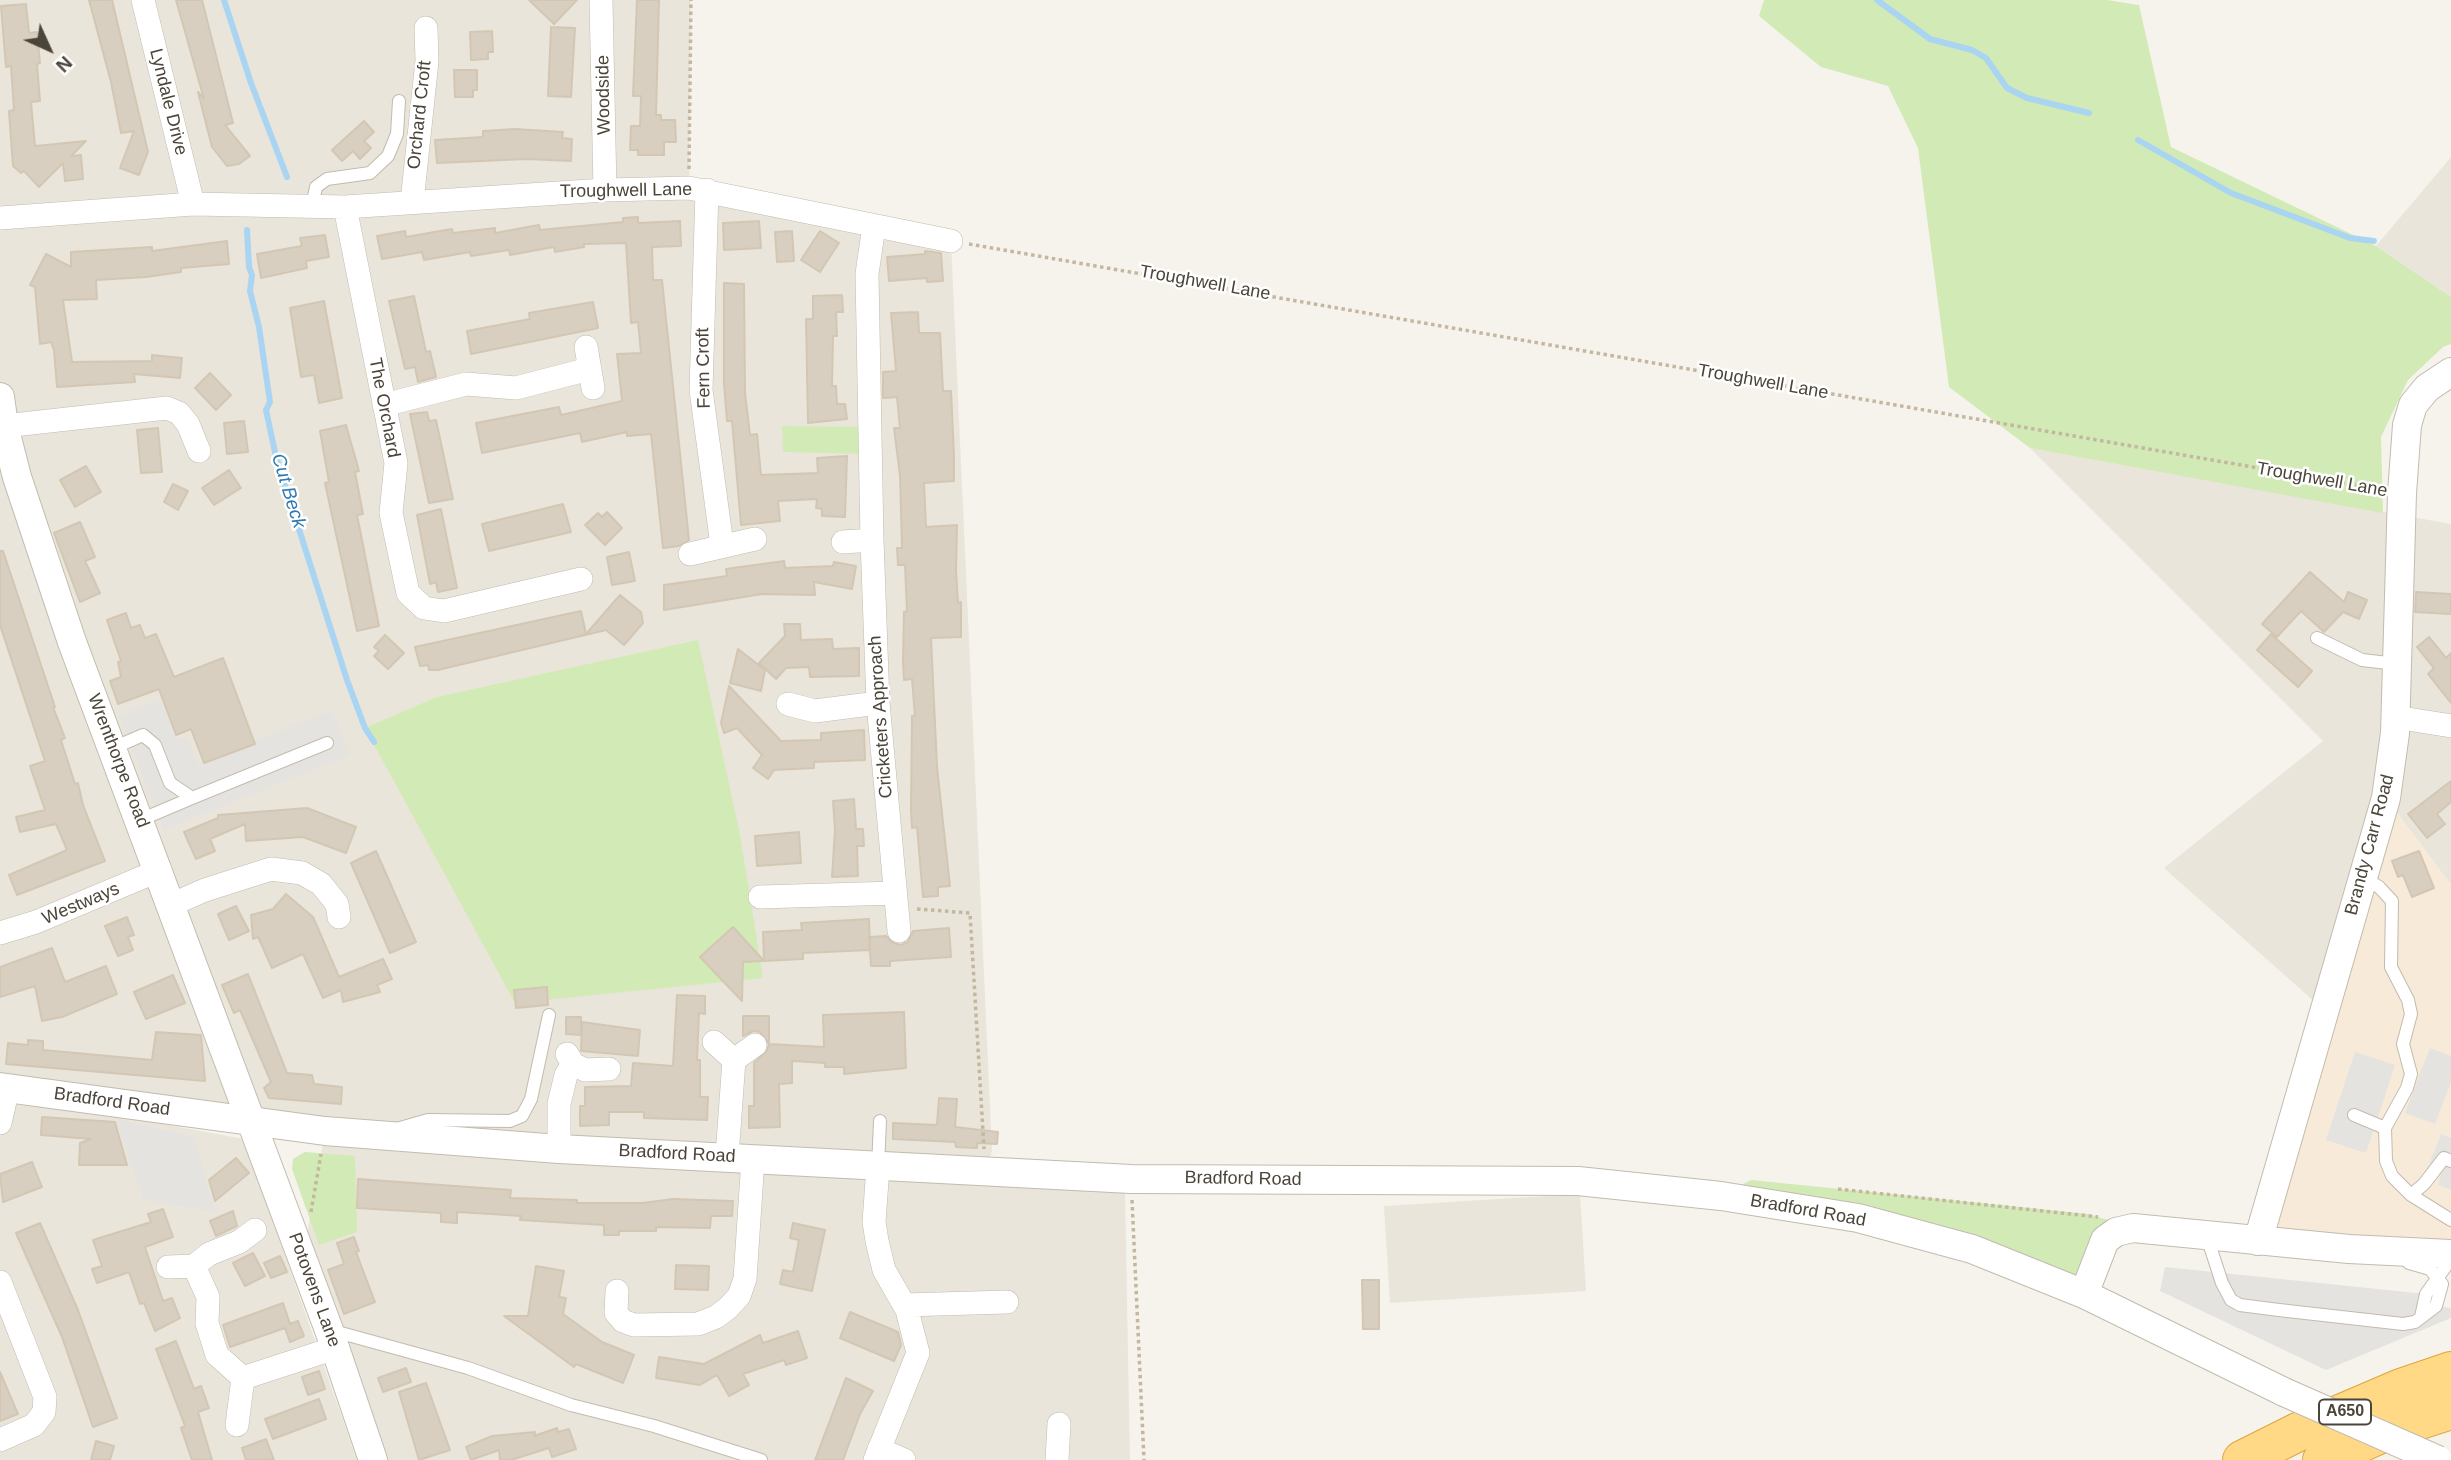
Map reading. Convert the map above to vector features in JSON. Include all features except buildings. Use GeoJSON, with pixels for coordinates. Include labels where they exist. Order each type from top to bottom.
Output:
{"type":"FeatureCollection","features":[{"type":"Feature","properties":{"kind":"highway","name":"A650"},"geometry":{"type":"LineString","coordinates":[[2242,1460],[2298,1432],[2401,1388],[2451,1371]]}},
{"type":"Feature","properties":{"kind":"highway","name":"A650"},"geometry":{"type":"LineString","coordinates":[[2322,1460],[2392,1429],[2451,1410]]}},
{"type":"Feature","properties":{"kind":"street","name":"Lyndale Drive"},"geometry":{"type":"LineString","coordinates":[[143,0],[193,204]]}},
{"type":"Feature","properties":{"kind":"street","name":"Woodside"},"geometry":{"type":"LineString","coordinates":[[601,0],[605,190]]}},
{"type":"Feature","properties":{"kind":"street","name":"Orchard Croft"},"geometry":{"type":"LineString","coordinates":[[412,202],[427,61],[426,28]]}},
{"type":"Feature","properties":{"kind":"street","name":"Troughwell Lane"},"geometry":{"type":"LineString","coordinates":[[0,218],[193,204],[345,207],[605,190],[698,189],[951,241]]}},
{"type":"Feature","properties":{"kind":"street","name":"Fern Croft"},"geometry":{"type":"LineString","coordinates":[[698,189],[702,390],[722,545]]}},
{"type":"Feature","properties":{"kind":"street","name":"The Orchard"},"geometry":{"type":"LineString","coordinates":[[345,207],[396,463],[391,513],[405,582],[415,603],[433,612],[455,610],[581,579]]}},
{"type":"Feature","properties":{"kind":"street","name":"Cricketers Approach"},"geometry":{"type":"LineString","coordinates":[[874,226],[867,274],[872,540],[878,703],[897,910]]}},
{"type":"Feature","properties":{"kind":"street"},"geometry":{"type":"LineString","coordinates":[[384,405],[466,384],[516,388],[589,368]]}},
{"type":"Feature","properties":{"kind":"street","name":"Brandy Carr Road"},"geometry":{"type":"LineString","coordinates":[[2258,1241],[2386,799],[2395,717],[2402,493],[2407,425],[2413,405],[2427,388],[2451,372]]}},
{"type":"Feature","properties":{"kind":"street","name":"Wrenthorpe Road"},"geometry":{"type":"LineString","coordinates":[[0,397],[4,426],[72,642],[173,904],[251,1121]]}},
{"type":"Feature","properties":{"kind":"street"},"geometry":{"type":"LineString","coordinates":[[4,426],[167,408],[179,412],[188,424],[199,451]]}},
{"type":"Feature","properties":{"kind":"street"},"geometry":{"type":"LineString","coordinates":[[690,554],[755,539]]}},
{"type":"Feature","properties":{"kind":"street"},"geometry":{"type":"LineString","coordinates":[[843,542],[872,540]]}},
{"type":"Feature","properties":{"kind":"street"},"geometry":{"type":"LineString","coordinates":[[788,704],[814,718],[878,703]]}},
{"type":"Feature","properties":{"kind":"street"},"geometry":{"type":"LineString","coordinates":[[2395,717],[2451,726]]}},
{"type":"Feature","properties":{"kind":"street"},"geometry":{"type":"LineString","coordinates":[[173,904],[205,890],[271,869],[302,873],[321,884],[337,904],[340,919]]}},
{"type":"Feature","properties":{"kind":"street","name":"Westways"},"geometry":{"type":"LineString","coordinates":[[0,933],[36,922],[160,870]]}},
{"type":"Feature","properties":{"kind":"street"},"geometry":{"type":"LineString","coordinates":[[760,897],[897,910]]}},
{"type":"Feature","properties":{"kind":"street"},"geometry":{"type":"LineString","coordinates":[[617,1291],[616,1313],[623,1321],[634,1325],[698,1324],[716,1317],[739,1296],[745,1279],[734,1060],[715,1042]]}},
{"type":"Feature","properties":{"kind":"street"},"geometry":{"type":"LineString","coordinates":[[734,1060],[755,1045]]}},
{"type":"Feature","properties":{"kind":"street"},"geometry":{"type":"LineString","coordinates":[[559,1149],[559,1104],[570,1058],[584,1070],[609,1069]]}},
{"type":"Feature","properties":{"kind":"street"},"geometry":{"type":"LineString","coordinates":[[0,1123],[4,1087]]}},
{"type":"Feature","properties":{"kind":"street","name":"Bradford Road"},"geometry":{"type":"LineString","coordinates":[[4,1087],[325,1131],[559,1149],[1131,1179],[1578,1181],[1721,1196],[1858,1218],[1972,1249],[2084,1294],[2284,1392],[2438,1460]]}},
{"type":"Feature","properties":{"kind":"street","name":"Potovens Lane"},"geometry":{"type":"LineString","coordinates":[[251,1121],[303,1258],[373,1460]]}},
{"type":"Feature","properties":{"kind":"street"},"geometry":{"type":"LineString","coordinates":[[878,1167],[874,1222],[877,1241],[884,1270],[904,1305],[918,1353],[877,1454],[904,1460]]}},
{"type":"Feature","properties":{"kind":"street"},"geometry":{"type":"LineString","coordinates":[[2084,1294],[2105,1240],[2116,1232],[2133,1228],[2348,1249],[2447,1263]]}},
{"type":"Feature","properties":{"kind":"street"},"geometry":{"type":"LineString","coordinates":[[168,1267],[194,1266],[209,1254],[239,1242],[258,1229]]}},
{"type":"Feature","properties":{"kind":"street"},"geometry":{"type":"LineString","coordinates":[[194,1266],[208,1297],[207,1323],[217,1355],[243,1378]]}},
{"type":"Feature","properties":{"kind":"street"},"geometry":{"type":"LineString","coordinates":[[0,1282],[45,1397],[44,1412],[34,1425],[0,1440]]}},
{"type":"Feature","properties":{"kind":"street"},"geometry":{"type":"LineString","coordinates":[[904,1305],[1007,1303]]}},
{"type":"Feature","properties":{"kind":"street"},"geometry":{"type":"LineString","coordinates":[[243,1378],[332,1339]]}},
{"type":"Feature","properties":{"kind":"street"},"geometry":{"type":"LineString","coordinates":[[237,1425],[243,1378]]}},
{"type":"Feature","properties":{"kind":"street"},"geometry":{"type":"LineString","coordinates":[[1057,1460],[1059,1424]]}},
{"type":"Feature","properties":{"kind":"lane"},"geometry":{"type":"LineString","coordinates":[[312,206],[316,187],[327,179],[370,173],[388,156],[397,134],[398,101]]}},
{"type":"Feature","properties":{"kind":"lane"},"geometry":{"type":"LineString","coordinates":[[2317,638],[2362,660],[2397,664]]}},
{"type":"Feature","properties":{"kind":"lane"},"geometry":{"type":"LineString","coordinates":[[113,748],[142,735],[155,745],[170,783],[192,798]]}},
{"type":"Feature","properties":{"kind":"lane"},"geometry":{"type":"LineString","coordinates":[[141,820],[327,743]]}},
{"type":"Feature","properties":{"kind":"lane"},"geometry":{"type":"LineString","coordinates":[[2364,877],[2379,887],[2392,901],[2391,967],[2408,1000],[2411,1014],[2403,1044],[2413,1082],[2385,1128],[2386,1161],[2392,1176],[2411,1195],[2451,1220]]}},
{"type":"Feature","properties":{"kind":"lane"},"geometry":{"type":"LineString","coordinates":[[373,1136],[428,1120],[496,1122],[510,1121],[522,1116],[531,1099],[549,1015]]}},
{"type":"Feature","properties":{"kind":"lane"},"geometry":{"type":"LineString","coordinates":[[2354,1115],[2385,1128]]}},
{"type":"Feature","properties":{"kind":"lane"},"geometry":{"type":"LineString","coordinates":[[878,1167],[880,1121]]}},
{"type":"Feature","properties":{"kind":"lane"},"geometry":{"type":"LineString","coordinates":[[2411,1195],[2424,1184],[2444,1158],[2451,1161]]}},
{"type":"Feature","properties":{"kind":"lane"},"geometry":{"type":"LineString","coordinates":[[2207,1236],[2221,1272],[2225,1291],[2240,1304],[2403,1324],[2421,1317],[2421,1305],[2447,1263]]}},
{"type":"Feature","properties":{"kind":"lane"},"geometry":{"type":"LineString","coordinates":[[332,1339],[468,1368],[571,1405],[654,1426],[761,1460]]}},
{"type":"Feature","properties":{"kind":"path"},"geometry":{"type":"LineString","coordinates":[[691,0],[698,189]]}},
{"type":"Feature","properties":{"kind":"path","name":"Troughwell Lane"},"geometry":{"type":"LineString","coordinates":[[951,241],[2402,493]]}},
{"type":"Feature","properties":{"kind":"path"},"geometry":{"type":"LineString","coordinates":[[897,910],[970,913],[986,1172]]}},
{"type":"Feature","properties":{"kind":"path"},"geometry":{"type":"LineString","coordinates":[[303,1258],[325,1131]]}},
{"type":"Feature","properties":{"kind":"path"},"geometry":{"type":"LineString","coordinates":[[1131,1179],[1144,1460]]}},
{"type":"Feature","properties":{"kind":"path"},"geometry":{"type":"LineString","coordinates":[[1832,1188],[2090,1214],[2133,1228]]}},
{"type":"Feature","properties":{"kind":"shaded area"},"geometry":{"type":"Polygon","coordinates":[[[0,0],[691,0],[689,188],[951,241],[992,1151],[986,1172],[859,1178],[1125,1193],[1130,1460],[373,1460],[303,1258],[325,1131],[0,1087],[0,0]]]}},
{"type":"Feature","properties":{"kind":"shaded area"},"geometry":{"type":"Polygon","coordinates":[[[2451,157],[2451,297],[2376,246],[2451,157]]]}},
{"type":"Feature","properties":{"kind":"shaded area"},"geometry":{"type":"Polygon","coordinates":[[[2030,448],[2451,524],[2451,885],[2387,799],[2324,1010],[2164,868],[2323,741],[2030,448]]]}},
{"type":"Feature","properties":{"kind":"shaded area"},"geometry":{"type":"Polygon","coordinates":[[[160,699],[176,739],[187,738],[198,764],[332,710],[350,755],[164,830],[119,716],[160,699]]]}},
{"type":"Feature","properties":{"kind":"shaded area"},"geometry":{"type":"Polygon","coordinates":[[[2386,798],[2451,885],[2451,1254],[2258,1241],[2386,798]]]}},
{"type":"Feature","properties":{"kind":"shaded area"},"geometry":{"type":"Polygon","coordinates":[[[2430,1048],[2451,1056],[2451,1082],[2435,1124],[2405,1113],[2430,1048]]]}},
{"type":"Feature","properties":{"kind":"shaded area"},"geometry":{"type":"Polygon","coordinates":[[[2355,1052],[2395,1065],[2366,1153],[2326,1140],[2355,1052]]]}},
{"type":"Feature","properties":{"kind":"shaded area"},"geometry":{"type":"Polygon","coordinates":[[[0,1103],[109,1114],[244,1139],[357,1460],[0,1460],[0,1103]]]}},
{"type":"Feature","properties":{"kind":"shaded area"},"geometry":{"type":"Polygon","coordinates":[[[116,1119],[194,1137],[215,1212],[143,1199],[116,1119]]]}},
{"type":"Feature","properties":{"kind":"shaded area"},"geometry":{"type":"Polygon","coordinates":[[[2441,1134],[2451,1138],[2451,1190],[2438,1185],[2441,1175],[2427,1170],[2441,1134]]]}},
{"type":"Feature","properties":{"kind":"shaded area"},"geometry":{"type":"Polygon","coordinates":[[[1580,1194],[1586,1291],[1390,1303],[1384,1206],[1580,1194]]]}},
{"type":"Feature","properties":{"kind":"shaded area"},"geometry":{"type":"Polygon","coordinates":[[[2165,1267],[2426,1294],[2436,1306],[2451,1308],[2451,1318],[2326,1370],[2160,1291],[2165,1267]]]}},
{"type":"Feature","properties":{"kind":"green space"},"geometry":{"type":"Polygon","coordinates":[[[1764,0],[2107,0],[2139,5],[2171,147],[2376,246],[2451,297],[2451,344],[2443,347],[2408,380],[2381,437],[2383,513],[2030,448],[1949,387],[1918,148],[1888,86],[1821,67],[1759,16],[1764,0]]]}},
{"type":"Feature","properties":{"kind":"green space"},"geometry":{"type":"Polygon","coordinates":[[[782,426],[870,427],[871,454],[783,452],[782,426]]]}},
{"type":"Feature","properties":{"kind":"green space"},"geometry":{"type":"Polygon","coordinates":[[[698,640],[740,835],[763,978],[515,1003],[365,728],[437,697],[698,640]]]}},
{"type":"Feature","properties":{"kind":"green space"},"geometry":{"type":"Polygon","coordinates":[[[305,1152],[355,1156],[357,1232],[319,1245],[292,1169],[293,1159],[305,1152]]]}},
{"type":"Feature","properties":{"kind":"green space"},"geometry":{"type":"Polygon","coordinates":[[[1751,1180],[2089,1214],[2133,1228],[2116,1232],[2084,1294],[2036,1272],[1721,1196],[1751,1180]]]}},
{"type":"Feature","properties":{"kind":"waterway","name":"Cut Beck"},"geometry":{"type":"LineString","coordinates":[[224,0],[251,83],[287,177]]}},
{"type":"Feature","properties":{"kind":"waterway"},"geometry":{"type":"LineString","coordinates":[[1877,0],[1930,39],[1972,50],[1986,58],[2007,88],[2027,98],[2089,113]]}},
{"type":"Feature","properties":{"kind":"waterway"},"geometry":{"type":"LineString","coordinates":[[2138,140],[2231,193],[2350,238],[2374,241]]}},
{"type":"Feature","properties":{"kind":"waterway","name":"Cut Beck"},"geometry":{"type":"LineString","coordinates":[[247,230],[252,275],[250,291],[259,327],[270,402],[266,410],[276,457],[347,680],[365,728],[374,742]]}}]}
